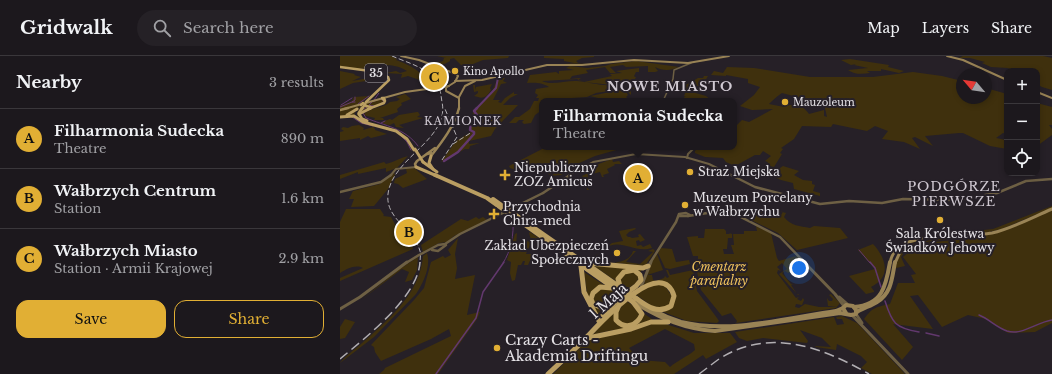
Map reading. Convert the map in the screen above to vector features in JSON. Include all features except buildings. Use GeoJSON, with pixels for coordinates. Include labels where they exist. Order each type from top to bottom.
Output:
{"type":"FeatureCollection","features":[{"type":"Feature","properties":{"kind":"main road"},"geometry":{"type":"LineString","coordinates":[[401,56],[455,73],[458,76],[455,81],[446,88]]}},
{"type":"Feature","properties":{"kind":"main road"},"geometry":{"type":"LineString","coordinates":[[668,322],[657,317],[487,195],[416,165],[417,160],[429,155],[439,144],[451,125],[460,106],[460,92],[466,85],[481,80],[518,70],[547,65],[582,65],[632,60],[686,64],[729,56]]}},
{"type":"Feature","properties":{"kind":"main road"},"geometry":{"type":"LineString","coordinates":[[948,56],[964,61],[1004,79]]}},
{"type":"Feature","properties":{"kind":"main road","name":"35"},"geometry":{"type":"LineString","coordinates":[[340,68],[378,74],[386,78],[385,82],[357,109]]}},
{"type":"Feature","properties":{"kind":"main road"},"geometry":{"type":"LineString","coordinates":[[455,81],[481,80]]}},
{"type":"Feature","properties":{"kind":"main road"},"geometry":{"type":"LineString","coordinates":[[340,111],[407,91],[449,86]]}},
{"type":"Feature","properties":{"kind":"main road"},"geometry":{"type":"LineString","coordinates":[[443,87],[446,88],[446,91],[459,97]]}},
{"type":"Feature","properties":{"kind":"main road"},"geometry":{"type":"LineString","coordinates":[[452,94],[460,92]]}},
{"type":"Feature","properties":{"kind":"main road"},"geometry":{"type":"LineString","coordinates":[[1040,93],[1052,98]]}},
{"type":"Feature","properties":{"kind":"main road"},"geometry":{"type":"LineString","coordinates":[[383,99],[384,103],[365,110],[359,114],[365,120],[403,133],[410,139],[414,149]]}},
{"type":"Feature","properties":{"kind":"main road"},"geometry":{"type":"LineString","coordinates":[[364,103],[367,106],[375,106]]}},
{"type":"Feature","properties":{"kind":"main road","name":"35"},"geometry":{"type":"LineString","coordinates":[[359,114],[359,110],[364,103]]}},
{"type":"Feature","properties":{"kind":"main road"},"geometry":{"type":"LineString","coordinates":[[341,116],[357,109]]}},
{"type":"Feature","properties":{"kind":"main road"},"geometry":{"type":"LineString","coordinates":[[356,117],[357,109]]}},
{"type":"Feature","properties":{"kind":"main road"},"geometry":{"type":"LineString","coordinates":[[341,116],[356,117],[363,122],[399,133],[407,139],[422,162],[435,173]]}},
{"type":"Feature","properties":{"kind":"main road"},"geometry":{"type":"LineString","coordinates":[[429,155],[429,163],[435,173]]}},
{"type":"Feature","properties":{"kind":"main road"},"geometry":{"type":"LineString","coordinates":[[635,300],[678,322],[717,327],[836,311],[845,306],[854,307],[870,303],[882,293],[888,281],[891,261],[899,248],[928,239],[994,232],[1010,227],[1052,209]]}},
{"type":"Feature","properties":{"kind":"main road"},"geometry":{"type":"LineString","coordinates":[[586,338],[606,332],[627,330],[659,320],[691,329],[720,330],[837,313],[855,314],[877,302],[887,292],[892,282],[894,263],[897,256],[902,248],[912,243]]}},
{"type":"Feature","properties":{"kind":"main road"},"geometry":{"type":"LineString","coordinates":[[583,263],[643,268],[648,266]]}},
{"type":"Feature","properties":{"kind":"main road"},"geometry":{"type":"LineString","coordinates":[[583,263],[583,284],[585,296],[599,321]]}},
{"type":"Feature","properties":{"kind":"main road"},"geometry":{"type":"LineString","coordinates":[[619,289],[618,279],[622,273],[629,270],[636,271],[640,275],[641,280],[636,289]]}},
{"type":"Feature","properties":{"kind":"main road"},"geometry":{"type":"LineString","coordinates":[[636,289],[661,284],[667,286],[673,291],[674,300],[669,308],[660,310],[650,308]]}},
{"type":"Feature","properties":{"kind":"main road"},"geometry":{"type":"LineString","coordinates":[[618,301],[608,306],[600,307],[593,304],[591,296],[600,287],[619,289]]}},
{"type":"Feature","properties":{"kind":"main road","name":"1 Maja"},"geometry":{"type":"LineString","coordinates":[[586,338],[599,321],[618,301],[636,289]]}},
{"type":"Feature","properties":{"kind":"main road"},"geometry":{"type":"LineString","coordinates":[[618,301],[616,318],[620,324],[628,326],[634,325],[641,317],[641,312],[635,300]]}},
{"type":"Feature","properties":{"kind":"main road","name":"1 Maja"},"geometry":{"type":"LineString","coordinates":[[548,374],[586,338],[618,301]]}},
{"type":"Feature","properties":{"kind":"main road"},"geometry":{"type":"LineString","coordinates":[[845,306],[846,313]]}},
{"type":"Feature","properties":{"kind":"main road"},"geometry":{"type":"LineString","coordinates":[[854,307],[855,314]]}},
{"type":"Feature","properties":{"kind":"street"},"geometry":{"type":"LineString","coordinates":[[664,98],[673,79],[674,71],[686,64]]}},
{"type":"Feature","properties":{"kind":"street"},"geometry":{"type":"LineString","coordinates":[[687,158],[688,154],[692,150]]}},
{"type":"Feature","properties":{"kind":"street"},"geometry":{"type":"LineString","coordinates":[[340,309],[364,295],[400,266],[419,255],[434,249],[438,251],[458,236],[531,200],[593,162],[627,155],[636,154],[687,158],[694,161],[711,164],[757,188],[823,204],[849,201],[882,203],[903,199],[961,199],[1001,192],[1026,180],[1052,179]]}},
{"type":"Feature","properties":{"kind":"street"},"geometry":{"type":"LineString","coordinates":[[340,192],[381,182],[389,178],[396,169],[416,165]]}},
{"type":"Feature","properties":{"kind":"street","name":"1 Maja"},"geometry":{"type":"LineString","coordinates":[[636,289],[643,285],[648,266],[680,217],[724,210],[732,212],[783,239],[845,306]]}},
{"type":"Feature","properties":{"kind":"street"},"geometry":{"type":"LineString","coordinates":[[855,314],[862,324],[908,374]]}},
{"type":"Feature","properties":{"kind":"green space"},"geometry":{"type":"Polygon","coordinates":[[[340,56],[391,56],[418,71],[422,74],[426,82],[431,81],[433,83],[423,86],[420,80],[408,76],[401,78],[402,74],[386,73],[396,71],[400,73],[407,71],[390,65],[358,69],[340,66],[340,56]]]}},
{"type":"Feature","properties":{"kind":"green space"},"geometry":{"type":"Polygon","coordinates":[[[437,56],[509,56],[508,58],[483,60],[468,66],[461,65],[454,58],[450,59],[450,61],[445,64],[438,64],[437,63],[446,58],[437,56]]]}},
{"type":"Feature","properties":{"kind":"green space"},"geometry":{"type":"Polygon","coordinates":[[[544,56],[594,57],[582,58],[576,61],[578,63],[591,63],[564,64],[574,63],[564,61],[564,59],[544,58],[544,56]]]}},
{"type":"Feature","properties":{"kind":"green space"},"geometry":{"type":"Polygon","coordinates":[[[963,56],[1043,56],[1052,58],[1052,90],[1040,86],[1040,68],[991,67],[982,63],[985,62],[970,58],[959,58],[963,56]]]}},
{"type":"Feature","properties":{"kind":"green space"},"geometry":{"type":"Polygon","coordinates":[[[850,59],[889,65],[888,67],[904,71],[899,73],[881,69],[881,71],[867,71],[870,73],[861,74],[851,72],[848,70],[868,68],[854,65],[856,64],[851,65],[841,60],[850,59]]]}},
{"type":"Feature","properties":{"kind":"green space"},"geometry":{"type":"Polygon","coordinates":[[[636,61],[679,67],[667,70],[655,67],[658,71],[655,72],[648,72],[648,66],[626,67],[623,65],[610,67],[616,73],[610,73],[605,67],[586,70],[588,73],[572,76],[570,79],[581,78],[579,80],[542,81],[550,83],[573,81],[584,82],[612,76],[610,74],[622,73],[616,71],[639,68],[639,72],[636,72],[634,76],[636,77],[635,79],[638,79],[614,84],[622,85],[620,86],[623,86],[621,87],[623,87],[622,89],[596,93],[587,97],[536,98],[538,95],[535,93],[536,89],[549,87],[539,83],[527,83],[530,75],[556,72],[559,74],[559,71],[574,70],[566,68],[570,66],[587,68],[636,61]],[[586,82],[603,85],[612,85],[586,82]]]}},
{"type":"Feature","properties":{"kind":"green space"},"geometry":{"type":"Polygon","coordinates":[[[727,67],[754,68],[810,77],[873,77],[913,72],[956,80],[956,104],[992,104],[992,90],[1004,93],[1004,133],[996,138],[1004,140],[1004,148],[990,146],[963,133],[925,136],[933,146],[915,137],[912,138],[920,149],[904,142],[882,139],[888,131],[875,126],[867,131],[833,124],[831,127],[802,126],[794,139],[781,148],[783,149],[780,153],[782,154],[774,167],[766,165],[768,162],[765,161],[771,156],[763,151],[760,155],[755,155],[735,166],[726,162],[723,158],[705,157],[695,153],[695,151],[737,150],[737,125],[742,120],[749,122],[773,109],[752,110],[740,106],[754,95],[760,87],[748,83],[748,79],[726,75],[711,75],[714,71],[723,73],[727,67]],[[782,93],[769,104],[784,107],[795,105],[801,107],[809,114],[824,110],[824,116],[827,117],[824,104],[782,93]]]}},
{"type":"Feature","properties":{"kind":"green space"},"geometry":{"type":"Polygon","coordinates":[[[340,71],[355,74],[354,75],[361,77],[352,81],[375,77],[379,79],[353,83],[340,89],[340,71]]]}},
{"type":"Feature","properties":{"kind":"green space"},"geometry":{"type":"Polygon","coordinates":[[[704,76],[708,76],[702,86],[695,86],[692,92],[708,98],[684,98],[686,97],[684,96],[686,91],[682,91],[682,86],[698,78],[703,78],[704,76]]]}},
{"type":"Feature","properties":{"kind":"green space"},"geometry":{"type":"Polygon","coordinates":[[[505,78],[503,81],[507,83],[501,84],[493,100],[500,100],[498,102],[501,103],[505,98],[514,92],[514,94],[518,94],[510,98],[503,105],[518,105],[495,129],[491,136],[469,141],[469,144],[480,143],[470,146],[469,149],[465,149],[441,162],[456,141],[471,132],[469,130],[474,111],[489,96],[497,81],[505,78]]]}},
{"type":"Feature","properties":{"kind":"green space"},"geometry":{"type":"Polygon","coordinates":[[[492,84],[490,88],[491,90],[485,97],[481,98],[474,96],[478,93],[478,91],[474,92],[473,85],[475,85],[475,90],[476,87],[492,84]]]}},
{"type":"Feature","properties":{"kind":"green space"},"geometry":{"type":"Polygon","coordinates":[[[636,87],[638,89],[625,90],[628,95],[626,97],[628,98],[598,98],[590,96],[636,87]]]}},
{"type":"Feature","properties":{"kind":"green space"},"geometry":{"type":"Polygon","coordinates":[[[630,89],[631,91],[631,95],[627,91],[630,89]]]}},
{"type":"Feature","properties":{"kind":"green space"},"geometry":{"type":"Polygon","coordinates":[[[374,92],[360,104],[381,99],[384,102],[360,112],[364,104],[358,111],[359,117],[357,116],[358,110],[362,105],[351,113],[355,111],[354,116],[340,116],[340,106],[352,101],[354,97],[369,96],[374,92]]]}},
{"type":"Feature","properties":{"kind":"green space"},"geometry":{"type":"Polygon","coordinates":[[[405,94],[411,99],[401,103],[402,105],[397,109],[398,112],[380,118],[383,118],[384,120],[374,120],[375,118],[363,115],[369,110],[397,101],[400,99],[396,97],[405,94]]]}},
{"type":"Feature","properties":{"kind":"green space"},"geometry":{"type":"Polygon","coordinates":[[[539,98],[539,112],[535,115],[531,123],[524,124],[522,122],[524,120],[519,120],[516,123],[509,123],[515,117],[519,117],[530,109],[534,101],[538,101],[539,98]]]}},
{"type":"Feature","properties":{"kind":"green space"},"geometry":{"type":"Polygon","coordinates":[[[1040,104],[1052,107],[1052,125],[1049,125],[1052,129],[1052,135],[1040,144],[1040,104]]]}},
{"type":"Feature","properties":{"kind":"green space"},"geometry":{"type":"Polygon","coordinates":[[[418,112],[420,115],[417,117],[423,118],[399,125],[404,128],[396,127],[394,123],[390,125],[382,122],[390,119],[392,120],[399,115],[418,112]]]}},
{"type":"Feature","properties":{"kind":"green space"},"geometry":{"type":"Polygon","coordinates":[[[361,118],[370,123],[378,126],[370,124],[361,118]]]}},
{"type":"Feature","properties":{"kind":"green space"},"geometry":{"type":"Polygon","coordinates":[[[359,125],[364,128],[363,130],[373,127],[375,130],[387,134],[371,138],[368,136],[360,140],[360,138],[340,141],[340,132],[344,131],[341,129],[343,127],[348,128],[359,125]]]}},
{"type":"Feature","properties":{"kind":"green space"},"geometry":{"type":"Polygon","coordinates":[[[378,126],[397,131],[403,135],[378,126]]]}},
{"type":"Feature","properties":{"kind":"green space"},"geometry":{"type":"Polygon","coordinates":[[[540,150],[616,150],[595,156],[577,164],[561,175],[551,176],[547,173],[524,173],[510,168],[509,166],[540,150]]]}},
{"type":"Feature","properties":{"kind":"green space"},"geometry":{"type":"Polygon","coordinates":[[[408,156],[397,168],[386,172],[386,168],[358,174],[358,172],[340,179],[340,175],[384,162],[386,164],[408,156]]]}},
{"type":"Feature","properties":{"kind":"green space"},"geometry":{"type":"Polygon","coordinates":[[[612,159],[613,162],[619,161],[622,164],[614,164],[615,165],[607,169],[609,173],[603,175],[604,177],[602,177],[600,172],[588,175],[587,182],[588,189],[590,190],[587,190],[585,179],[582,176],[596,169],[593,168],[597,167],[596,165],[612,159]]]}},
{"type":"Feature","properties":{"kind":"green space"},"geometry":{"type":"Polygon","coordinates":[[[783,166],[799,171],[794,175],[803,180],[812,181],[812,184],[815,185],[813,191],[820,193],[820,196],[794,189],[793,183],[770,175],[783,166]]]}},
{"type":"Feature","properties":{"kind":"green space"},"geometry":{"type":"Polygon","coordinates":[[[413,167],[427,179],[403,188],[394,183],[395,179],[407,173],[406,169],[413,167]]]}},
{"type":"Feature","properties":{"kind":"green space"},"geometry":{"type":"Polygon","coordinates":[[[394,173],[395,174],[388,189],[374,206],[351,207],[354,199],[349,199],[353,191],[380,184],[394,173]]]}},
{"type":"Feature","properties":{"kind":"green space"},"geometry":{"type":"Polygon","coordinates":[[[1052,206],[1052,208],[1002,229],[985,233],[929,238],[898,247],[918,237],[993,229],[1052,206]]]}},
{"type":"Feature","properties":{"kind":"green space"},"geometry":{"type":"Polygon","coordinates":[[[759,208],[781,215],[783,212],[786,213],[784,217],[787,220],[799,226],[810,228],[814,226],[840,228],[848,238],[797,250],[778,233],[749,219],[759,208]]]}},
{"type":"Feature","properties":{"kind":"green space"},"geometry":{"type":"Polygon","coordinates":[[[346,209],[380,209],[384,215],[383,216],[391,217],[397,230],[411,243],[413,249],[340,281],[340,278],[363,268],[354,267],[340,273],[340,222],[346,209]]]}},
{"type":"Feature","properties":{"kind":"green space"},"geometry":{"type":"Polygon","coordinates":[[[1052,210],[1052,323],[1035,332],[1008,333],[986,319],[968,315],[942,327],[918,295],[910,296],[933,329],[893,324],[913,347],[902,360],[864,319],[875,308],[890,304],[898,283],[915,283],[911,275],[916,274],[903,257],[914,248],[927,243],[975,238],[934,241],[912,246],[901,257],[905,266],[896,268],[895,267],[902,251],[913,244],[931,240],[991,234],[1052,210]]]}},
{"type":"Feature","properties":{"kind":"green space"},"geometry":{"type":"Polygon","coordinates":[[[476,217],[479,219],[483,217],[487,220],[454,236],[447,242],[439,243],[423,252],[421,245],[461,219],[468,221],[476,217]]]}},
{"type":"Feature","properties":{"kind":"green space","name":"Cmentarz parafialny"},"geometry":{"type":"Polygon","coordinates":[[[756,226],[771,233],[779,261],[796,256],[793,260],[797,256],[807,266],[800,268],[792,261],[788,266],[793,271],[788,273],[785,271],[782,273],[793,285],[791,285],[797,294],[779,274],[787,269],[782,263],[777,267],[781,271],[778,270],[777,273],[796,298],[799,297],[797,299],[801,301],[803,298],[804,300],[802,305],[796,304],[795,307],[799,308],[805,304],[819,307],[837,307],[836,308],[736,323],[737,321],[731,313],[722,316],[701,290],[695,263],[698,262],[698,256],[693,256],[687,237],[698,236],[698,238],[704,238],[705,229],[724,229],[726,234],[732,234],[732,238],[728,238],[727,249],[723,249],[724,254],[734,254],[731,245],[734,245],[733,234],[744,234],[744,231],[757,231],[756,226]]]}},
{"type":"Feature","properties":{"kind":"green space"},"geometry":{"type":"Polygon","coordinates":[[[635,228],[636,229],[626,235],[632,238],[639,237],[638,235],[640,234],[645,240],[640,242],[639,240],[636,241],[637,246],[641,245],[643,247],[650,244],[652,248],[639,249],[616,245],[605,249],[612,243],[623,241],[619,231],[635,228]]]}},
{"type":"Feature","properties":{"kind":"green space"},"geometry":{"type":"Polygon","coordinates":[[[530,232],[540,239],[533,242],[526,254],[533,254],[528,265],[524,265],[525,261],[523,261],[521,265],[518,265],[515,280],[512,281],[510,273],[511,262],[507,260],[515,234],[517,233],[516,245],[531,240],[530,232]]]}},
{"type":"Feature","properties":{"kind":"green space"},"geometry":{"type":"Polygon","coordinates":[[[458,238],[455,254],[457,268],[455,279],[475,275],[467,315],[480,312],[477,319],[438,374],[379,374],[385,368],[451,336],[449,329],[431,339],[381,361],[375,352],[374,347],[371,345],[424,288],[431,262],[443,256],[445,258],[451,255],[448,250],[458,238]]]}},
{"type":"Feature","properties":{"kind":"green space"},"geometry":{"type":"Polygon","coordinates":[[[873,244],[878,249],[884,261],[885,267],[882,278],[878,283],[871,287],[874,292],[866,294],[849,276],[875,269],[858,250],[873,244]]]}},
{"type":"Feature","properties":{"kind":"green space"},"geometry":{"type":"Polygon","coordinates":[[[661,248],[672,249],[676,262],[689,260],[690,264],[670,269],[665,268],[658,253],[661,248]]]}},
{"type":"Feature","properties":{"kind":"green space"},"geometry":{"type":"Polygon","coordinates":[[[653,249],[655,251],[645,266],[613,262],[627,259],[631,256],[633,251],[636,251],[626,262],[640,264],[653,252],[648,251],[653,249]]]}},
{"type":"Feature","properties":{"kind":"green space"},"geometry":{"type":"Polygon","coordinates":[[[427,253],[428,263],[426,274],[416,294],[374,337],[340,363],[347,355],[392,316],[401,305],[416,282],[421,270],[423,256],[427,253]]]}},
{"type":"Feature","properties":{"kind":"green space"},"geometry":{"type":"Polygon","coordinates":[[[598,254],[595,258],[603,261],[590,260],[598,254]]]}},
{"type":"Feature","properties":{"kind":"green space"},"geometry":{"type":"Polygon","coordinates":[[[657,254],[663,270],[647,275],[652,275],[653,280],[656,281],[664,278],[665,276],[667,278],[669,277],[666,270],[668,270],[670,275],[693,270],[697,291],[719,321],[717,323],[687,321],[661,311],[674,303],[669,286],[644,285],[649,265],[657,254]]]}},
{"type":"Feature","properties":{"kind":"green space"},"geometry":{"type":"Polygon","coordinates":[[[418,257],[417,270],[412,280],[405,282],[409,272],[402,269],[361,300],[398,270],[418,257]]]}},
{"type":"Feature","properties":{"kind":"green space"},"geometry":{"type":"Polygon","coordinates":[[[594,266],[642,269],[640,273],[631,269],[616,281],[594,266]]]}},
{"type":"Feature","properties":{"kind":"green space"},"geometry":{"type":"Polygon","coordinates":[[[634,271],[639,277],[636,283],[627,289],[620,283],[622,274],[634,271]]]}},
{"type":"Feature","properties":{"kind":"green space"},"geometry":{"type":"Polygon","coordinates":[[[584,272],[604,285],[597,288],[590,301],[604,307],[597,315],[588,300],[584,272]]]}},
{"type":"Feature","properties":{"kind":"green space"},"geometry":{"type":"Polygon","coordinates":[[[656,284],[665,286],[673,298],[666,309],[652,306],[635,294],[656,284]]]}},
{"type":"Feature","properties":{"kind":"green space"},"geometry":{"type":"Polygon","coordinates":[[[600,289],[610,289],[618,294],[604,306],[594,303],[593,295],[600,289]]]}},
{"type":"Feature","properties":{"kind":"green space"},"geometry":{"type":"Polygon","coordinates":[[[831,294],[840,303],[837,307],[828,306],[827,298],[829,301],[832,301],[833,299],[829,295],[831,294]]]}},
{"type":"Feature","properties":{"kind":"green space"},"geometry":{"type":"Polygon","coordinates":[[[626,301],[637,308],[641,315],[630,325],[618,321],[617,313],[626,301]]]}},
{"type":"Feature","properties":{"kind":"green space"},"geometry":{"type":"Polygon","coordinates":[[[615,308],[615,319],[629,327],[643,313],[652,319],[638,326],[593,335],[615,308]]]}},
{"type":"Feature","properties":{"kind":"green space"},"geometry":{"type":"Polygon","coordinates":[[[842,316],[857,323],[905,374],[872,374],[861,368],[867,362],[861,356],[837,344],[836,350],[816,347],[815,346],[831,347],[822,338],[800,330],[808,341],[807,343],[763,338],[747,341],[739,338],[735,332],[834,317],[837,325],[844,324],[842,319],[837,319],[836,317],[842,316]]]}},
{"type":"Feature","properties":{"kind":"green space"},"geometry":{"type":"Polygon","coordinates":[[[345,319],[355,322],[345,338],[340,339],[340,327],[345,319]]]}},
{"type":"Feature","properties":{"kind":"green space"},"geometry":{"type":"Polygon","coordinates":[[[654,323],[662,323],[694,333],[730,333],[737,342],[706,359],[703,355],[674,374],[553,374],[585,343],[600,336],[629,332],[654,323]],[[665,329],[629,348],[640,360],[665,362],[670,367],[695,350],[694,344],[665,329]]]}},
{"type":"Feature","properties":{"kind":"waterway"},"geometry":{"type":"LineString","coordinates":[[476,109],[496,88],[498,78]]}},
{"type":"Feature","properties":{"kind":"waterway"},"geometry":{"type":"LineString","coordinates":[[374,100],[379,93],[378,94]]}},
{"type":"Feature","properties":{"kind":"waterway"},"geometry":{"type":"LineString","coordinates":[[358,104],[369,96]]}},
{"type":"Feature","properties":{"kind":"waterway"},"geometry":{"type":"LineString","coordinates":[[352,102],[355,100],[355,97]]}},
{"type":"Feature","properties":{"kind":"waterway"},"geometry":{"type":"LineString","coordinates":[[341,105],[352,98]]}},
{"type":"Feature","properties":{"kind":"waterway"},"geometry":{"type":"LineString","coordinates":[[381,99],[384,101],[379,105],[369,105],[372,102],[381,99]]}},
{"type":"Feature","properties":{"kind":"waterway"},"geometry":{"type":"LineString","coordinates":[[340,107],[352,102]]}},
{"type":"Feature","properties":{"kind":"waterway"},"geometry":{"type":"LineString","coordinates":[[444,161],[458,152],[474,134],[474,132],[470,130],[471,122],[477,115],[474,111],[476,109]]}},
{"type":"Feature","properties":{"kind":"waterway"},"geometry":{"type":"LineString","coordinates":[[363,113],[366,118],[401,131],[418,146]]}},
{"type":"Feature","properties":{"kind":"waterway"},"geometry":{"type":"LineString","coordinates":[[352,117],[361,123],[373,126]]}},
{"type":"Feature","properties":{"kind":"waterway"},"geometry":{"type":"LineString","coordinates":[[381,123],[385,121]]}},
{"type":"Feature","properties":{"kind":"waterway"},"geometry":{"type":"LineString","coordinates":[[401,136],[407,142],[411,150]]}},
{"type":"Feature","properties":{"kind":"waterway"},"geometry":{"type":"LineString","coordinates":[[503,263],[511,242],[513,220]]}},
{"type":"Feature","properties":{"kind":"waterway"},"geometry":{"type":"LineString","coordinates":[[859,250],[870,263]]}},
{"type":"Feature","properties":{"kind":"waterway"},"geometry":{"type":"LineString","coordinates":[[436,374],[476,318],[483,292],[504,262]]}},
{"type":"Feature","properties":{"kind":"waterway"},"geometry":{"type":"LineString","coordinates":[[870,262],[875,268],[881,287]]}},
{"type":"Feature","properties":{"kind":"waterway"},"geometry":{"type":"LineString","coordinates":[[885,301],[890,315],[896,323],[905,329],[919,332]]}},
{"type":"Feature","properties":{"kind":"waterway"},"geometry":{"type":"LineString","coordinates":[[979,315],[1003,329],[1013,332],[1018,332],[1052,320]]}},
{"type":"Feature","properties":{"kind":"waterway"},"geometry":{"type":"LineString","coordinates":[[926,333],[939,336]]}},
{"type":"Feature","properties":{"kind":"railway"},"geometry":{"type":"LineString","coordinates":[[392,56],[426,71],[436,81],[441,93],[442,115],[438,127],[399,170],[392,181],[388,194],[388,203],[395,217],[417,243],[420,252],[420,262]]}},
{"type":"Feature","properties":{"kind":"railway"},"geometry":{"type":"LineString","coordinates":[[442,160],[457,137],[445,109]]}},
{"type":"Feature","properties":{"kind":"railway"},"geometry":{"type":"LineString","coordinates":[[453,144],[472,132]]}},
{"type":"Feature","properties":{"kind":"railway"},"geometry":{"type":"LineString","coordinates":[[340,359],[389,316],[400,303],[410,289],[417,275],[420,262]]}},
{"type":"Feature","properties":{"kind":"railway"},"geometry":{"type":"LineString","coordinates":[[699,374],[719,359],[738,349],[757,344],[776,343],[795,344],[814,349],[851,364],[869,374]]}},
{"type":"Feature","properties":{"kind":"place","name":"Kino Apollo"},"geometry":{"type":"Point","coordinates":[455,71]}},
{"type":"Feature","properties":{"kind":"place","name":"Wałbrzych Miasto"},"geometry":{"type":"Point","coordinates":[434,77]}},
{"type":"Feature","properties":{"kind":"place","name":"Mauzoleum"},"geometry":{"type":"Point","coordinates":[785,102]}},
{"type":"Feature","properties":{"kind":"place","name":"Straż Miejska"},"geometry":{"type":"Point","coordinates":[690,172]}},
{"type":"Feature","properties":{"kind":"place","name":"Niepubliczny ZOZ Amicus"},"geometry":{"type":"Point","coordinates":[505,175]}},
{"type":"Feature","properties":{"kind":"place","name":"Filharmonia Sudecka"},"geometry":{"type":"Point","coordinates":[638,178]}},
{"type":"Feature","properties":{"kind":"place","name":"Muzeum Porcelany w Wałbrzychu"},"geometry":{"type":"Point","coordinates":[685,205]}},
{"type":"Feature","properties":{"kind":"place","name":"Przychodnia Chira-med"},"geometry":{"type":"Point","coordinates":[494,214]}},
{"type":"Feature","properties":{"kind":"place","name":"Sala Królestwa Świadków Jehowy"},"geometry":{"type":"Point","coordinates":[940,220]}},
{"type":"Feature","properties":{"kind":"place","name":"Wałbrzych Centrum"},"geometry":{"type":"Point","coordinates":[409,232]}},
{"type":"Feature","properties":{"kind":"place","name":"Zakład Ubezpieczeń Społecznych"},"geometry":{"type":"Point","coordinates":[617,253]}},
{"type":"Feature","properties":{"kind":"place","name":"Crazy Carts - Akademia Driftingu"},"geometry":{"type":"Point","coordinates":[497,348]}},
{"type":"Feature","properties":{"kind":"district","name":"NOWE MIASTO"},"geometry":{"type":"Point","coordinates":[670,86]}},
{"type":"Feature","properties":{"kind":"district","name":"KAMIONEK"},"geometry":{"type":"Point","coordinates":[463,121]}},
{"type":"Feature","properties":{"kind":"district","name":"PODGÓRZE PIERWSZE"},"geometry":{"type":"Point","coordinates":[954,194]}}]}
